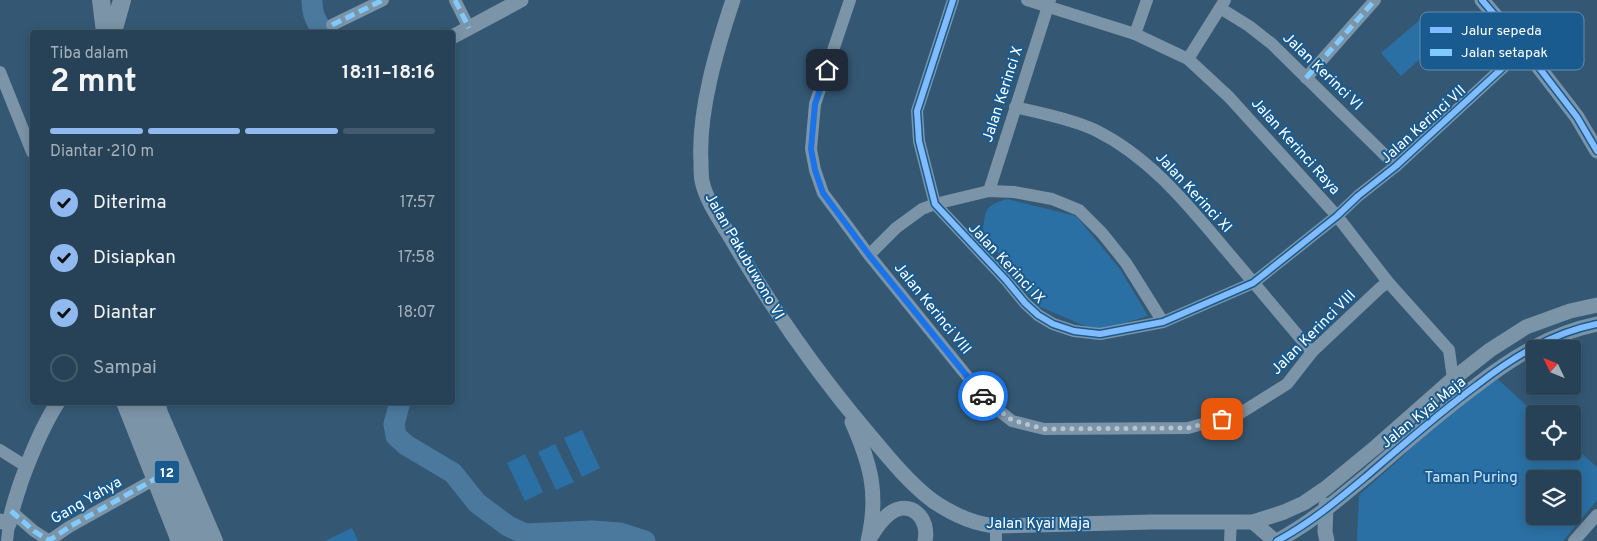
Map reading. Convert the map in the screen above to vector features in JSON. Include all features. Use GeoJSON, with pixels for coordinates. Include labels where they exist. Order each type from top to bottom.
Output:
{"type":"FeatureCollection","features":[{"type":"Feature","properties":{"kind":"highway"},"geometry":{"type":"LineString","coordinates":[[92,30],[94,0]]}},
{"type":"Feature","properties":{"kind":"highway"},"geometry":{"type":"LineString","coordinates":[[102,0],[105,30]]}},
{"type":"Feature","properties":{"kind":"highway"},"geometry":{"type":"LineString","coordinates":[[113,30],[122,0]]}},
{"type":"Feature","properties":{"kind":"highway"},"geometry":{"type":"LineString","coordinates":[[122,0],[123,30]]}},
{"type":"Feature","properties":{"kind":"highway","name":"12"},"geometry":{"type":"LineString","coordinates":[[126,405],[180,541]]}},
{"type":"Feature","properties":{"kind":"highway","name":"12"},"geometry":{"type":"LineString","coordinates":[[140,405],[153,440],[198,541]]}},
{"type":"Feature","properties":{"kind":"highway","name":"12"},"geometry":{"type":"LineString","coordinates":[[157,405],[214,541]]}},
{"type":"Feature","properties":{"kind":"main road"},"geometry":{"type":"LineString","coordinates":[[455,35],[521,0]]}},
{"type":"Feature","properties":{"kind":"main road","name":"Jalan Pakubuwono VI"},"geometry":{"type":"LineString","coordinates":[[733,0],[709,83],[701,128],[702,180],[708,198],[757,282],[802,351],[846,407]]}},
{"type":"Feature","properties":{"kind":"main road"},"geometry":{"type":"LineString","coordinates":[[1482,0],[1492,12]]}},
{"type":"Feature","properties":{"kind":"main road"},"geometry":{"type":"LineString","coordinates":[[1541,70],[1577,117],[1597,151]]}},
{"type":"Feature","properties":{"kind":"main road","name":"Jalan Kyai Maja"},"geometry":{"type":"LineString","coordinates":[[846,407],[902,473],[928,497],[958,516],[980,524],[996,534],[1231,521],[1253,522],[1304,503],[1326,488],[1453,379],[1490,350],[1526,327],[1570,311],[1597,304]]}},
{"type":"Feature","properties":{"kind":"main road","name":"Jalan Kyai Maja"},"geometry":{"type":"LineString","coordinates":[[1276,541],[1300,528],[1326,510],[1451,405],[1505,363],[1542,342],[1579,328],[1597,324]]}},
{"type":"Feature","properties":{"kind":"main road"},"geometry":{"type":"LineString","coordinates":[[7,518],[45,422],[56,405]]}},
{"type":"Feature","properties":{"kind":"main road"},"geometry":{"type":"LineString","coordinates":[[846,407],[871,474],[874,503],[869,540]]}},
{"type":"Feature","properties":{"kind":"main road"},"geometry":{"type":"LineString","coordinates":[[1326,488],[1325,532],[1327,541]]}},
{"type":"Feature","properties":{"kind":"main road"},"geometry":{"type":"LineString","coordinates":[[869,540],[878,525],[888,514],[904,509],[914,511],[923,520],[926,528],[925,541]]}},
{"type":"Feature","properties":{"kind":"main road"},"geometry":{"type":"LineString","coordinates":[[1253,522],[1276,541]]}},
{"type":"Feature","properties":{"kind":"street"},"geometry":{"type":"LineString","coordinates":[[332,25],[382,0]]}},
{"type":"Feature","properties":{"kind":"street"},"geometry":{"type":"LineString","coordinates":[[455,0],[469,28]]}},
{"type":"Feature","properties":{"kind":"street","name":"Jalan Kerinci VIII"},"geometry":{"type":"LineString","coordinates":[[850,0],[815,104],[811,149],[815,170],[823,193],[869,255],[988,402],[1012,420],[1044,429],[1188,428],[1239,414],[1287,384],[1312,352],[1388,282]]}},
{"type":"Feature","properties":{"kind":"street","name":"Jalan Kerinci IX"},"geometry":{"type":"LineString","coordinates":[[953,0],[917,111],[919,141],[935,204],[1038,316],[1053,324],[1074,331],[1100,334],[1163,322],[1253,282],[1337,216]]}},
{"type":"Feature","properties":{"kind":"street","name":"Jalan Kerinci Raya"},"geometry":{"type":"LineString","coordinates":[[1027,0],[1049,4],[1135,34],[1188,59],[1229,96],[1337,216],[1388,282],[1449,350],[1453,379],[1451,405]]}},
{"type":"Feature","properties":{"kind":"street"},"geometry":{"type":"LineString","coordinates":[[1135,34],[1147,0]]}},
{"type":"Feature","properties":{"kind":"street"},"geometry":{"type":"LineString","coordinates":[[1306,78],[1375,0]]}},
{"type":"Feature","properties":{"kind":"street","name":"Jalan Kerinci X"},"geometry":{"type":"LineString","coordinates":[[989,191],[1049,4]]}},
{"type":"Feature","properties":{"kind":"street"},"geometry":{"type":"LineString","coordinates":[[1188,59],[1223,4]]}},
{"type":"Feature","properties":{"kind":"street","name":"Jalan Kerinci VI"},"geometry":{"type":"LineString","coordinates":[[1223,4],[1272,44],[1396,166]]}},
{"type":"Feature","properties":{"kind":"street","name":"Jalan Kerinci VII"},"geometry":{"type":"LineString","coordinates":[[1337,216],[1358,196],[1396,166],[1500,70]]}},
{"type":"Feature","properties":{"kind":"street"},"geometry":{"type":"LineString","coordinates":[[0,72],[30,147]]}},
{"type":"Feature","properties":{"kind":"street"},"geometry":{"type":"LineString","coordinates":[[1,96],[30,159]]}},
{"type":"Feature","properties":{"kind":"street","name":"Jalan Kerinci XI"},"geometry":{"type":"LineString","coordinates":[[1015,107],[1054,116],[1094,129],[1120,144],[1154,170],[1178,195],[1312,352]]}},
{"type":"Feature","properties":{"kind":"street"},"geometry":{"type":"LineString","coordinates":[[869,255],[896,228],[922,209],[935,204],[989,191],[1014,192],[1052,199],[1079,210],[1102,233],[1126,263],[1163,322]]}},
{"type":"Feature","properties":{"kind":"street"},"geometry":{"type":"LineString","coordinates":[[0,450],[27,467]]}},
{"type":"Feature","properties":{"kind":"street","name":"Gang Yahya"},"geometry":{"type":"LineString","coordinates":[[7,518],[48,540],[156,479]]}},
{"type":"Feature","properties":{"kind":"street"},"geometry":{"type":"LineString","coordinates":[[1574,541],[1597,515]]}},
{"type":"Feature","properties":{"kind":"street"},"geometry":{"type":"LineString","coordinates":[[7,518],[7,541]]}},
{"type":"Feature","properties":{"kind":"street"},"geometry":{"type":"LineString","coordinates":[[1230,541],[1231,521]]}},
{"type":"Feature","properties":{"kind":"green space"},"geometry":{"type":"Polygon","coordinates":[[[1420,20],[1420,59],[1401,76],[1381,53],[1420,20]]]}},
{"type":"Feature","properties":{"kind":"green space"},"geometry":{"type":"Polygon","coordinates":[[[1007,199],[1076,216],[1120,269],[1148,316],[1097,331],[1038,306],[983,233],[987,210],[994,204],[1007,199]]]}},
{"type":"Feature","properties":{"kind":"green space","name":"Taman Puring"},"geometry":{"type":"Polygon","coordinates":[[[1494,376],[1526,405],[1526,460],[1581,460],[1581,453],[1597,467],[1597,500],[1581,519],[1581,470],[1526,470],[1526,525],[1576,525],[1563,541],[1357,541],[1359,495],[1402,457],[1444,411],[1494,376]]]}},
{"type":"Feature","properties":{"kind":"green space"},"geometry":{"type":"Polygon","coordinates":[[[582,430],[600,468],[582,477],[564,438],[582,430]]]}},
{"type":"Feature","properties":{"kind":"green space"},"geometry":{"type":"Polygon","coordinates":[[[555,444],[574,482],[556,490],[538,452],[555,444]]]}},
{"type":"Feature","properties":{"kind":"green space"},"geometry":{"type":"Polygon","coordinates":[[[525,454],[543,492],[525,501],[507,463],[525,454]]]}},
{"type":"Feature","properties":{"kind":"green space"},"geometry":{"type":"Polygon","coordinates":[[[352,528],[358,541],[325,541],[352,528]]]}},
{"type":"Feature","properties":{"kind":"waterway"},"geometry":{"type":"LineString","coordinates":[[312,0],[315,18],[323,30]]}},
{"type":"Feature","properties":{"kind":"waterway"},"geometry":{"type":"LineString","coordinates":[[399,405],[394,424],[396,436],[406,445],[453,473],[477,503],[508,526],[525,534],[592,531],[620,533],[645,541]]}},
{"type":"Feature","properties":{"kind":"marked path"},"geometry":{"type":"LineString","coordinates":[[332,25],[383,0]]}},
{"type":"Feature","properties":{"kind":"marked path"},"geometry":{"type":"LineString","coordinates":[[455,0],[469,28]]}},
{"type":"Feature","properties":{"kind":"marked path"},"geometry":{"type":"LineString","coordinates":[[1306,78],[1375,0]]}},
{"type":"Feature","properties":{"kind":"marked path"},"geometry":{"type":"LineString","coordinates":[[11,511],[34,531],[48,540],[155,479]]}},
{"type":"Feature","properties":{"kind":"cycle path"},"geometry":{"type":"LineString","coordinates":[[953,0],[917,111],[919,141],[935,204],[1038,315],[1053,324],[1074,331],[1100,334],[1163,322],[1253,283],[1396,166],[1500,70]]}},
{"type":"Feature","properties":{"kind":"cycle path"},"geometry":{"type":"LineString","coordinates":[[1482,0],[1492,12]]}},
{"type":"Feature","properties":{"kind":"cycle path"},"geometry":{"type":"LineString","coordinates":[[1541,70],[1577,117],[1597,151]]}},
{"type":"Feature","properties":{"kind":"cycle path"},"geometry":{"type":"LineString","coordinates":[[1277,541],[1325,510],[1449,406],[1505,365],[1534,347],[1564,333],[1597,324]]}},
{"type":"Feature","properties":{"kind":"way so far"},"geometry":{"type":"LineString","coordinates":[[983,396],[1012,420],[1044,429],[1188,428],[1222,419]]}},
{"type":"Feature","properties":{"kind":"route"},"geometry":{"type":"LineString","coordinates":[[827,70],[815,104],[811,149],[815,170],[823,193],[869,255],[983,396]]}}]}
